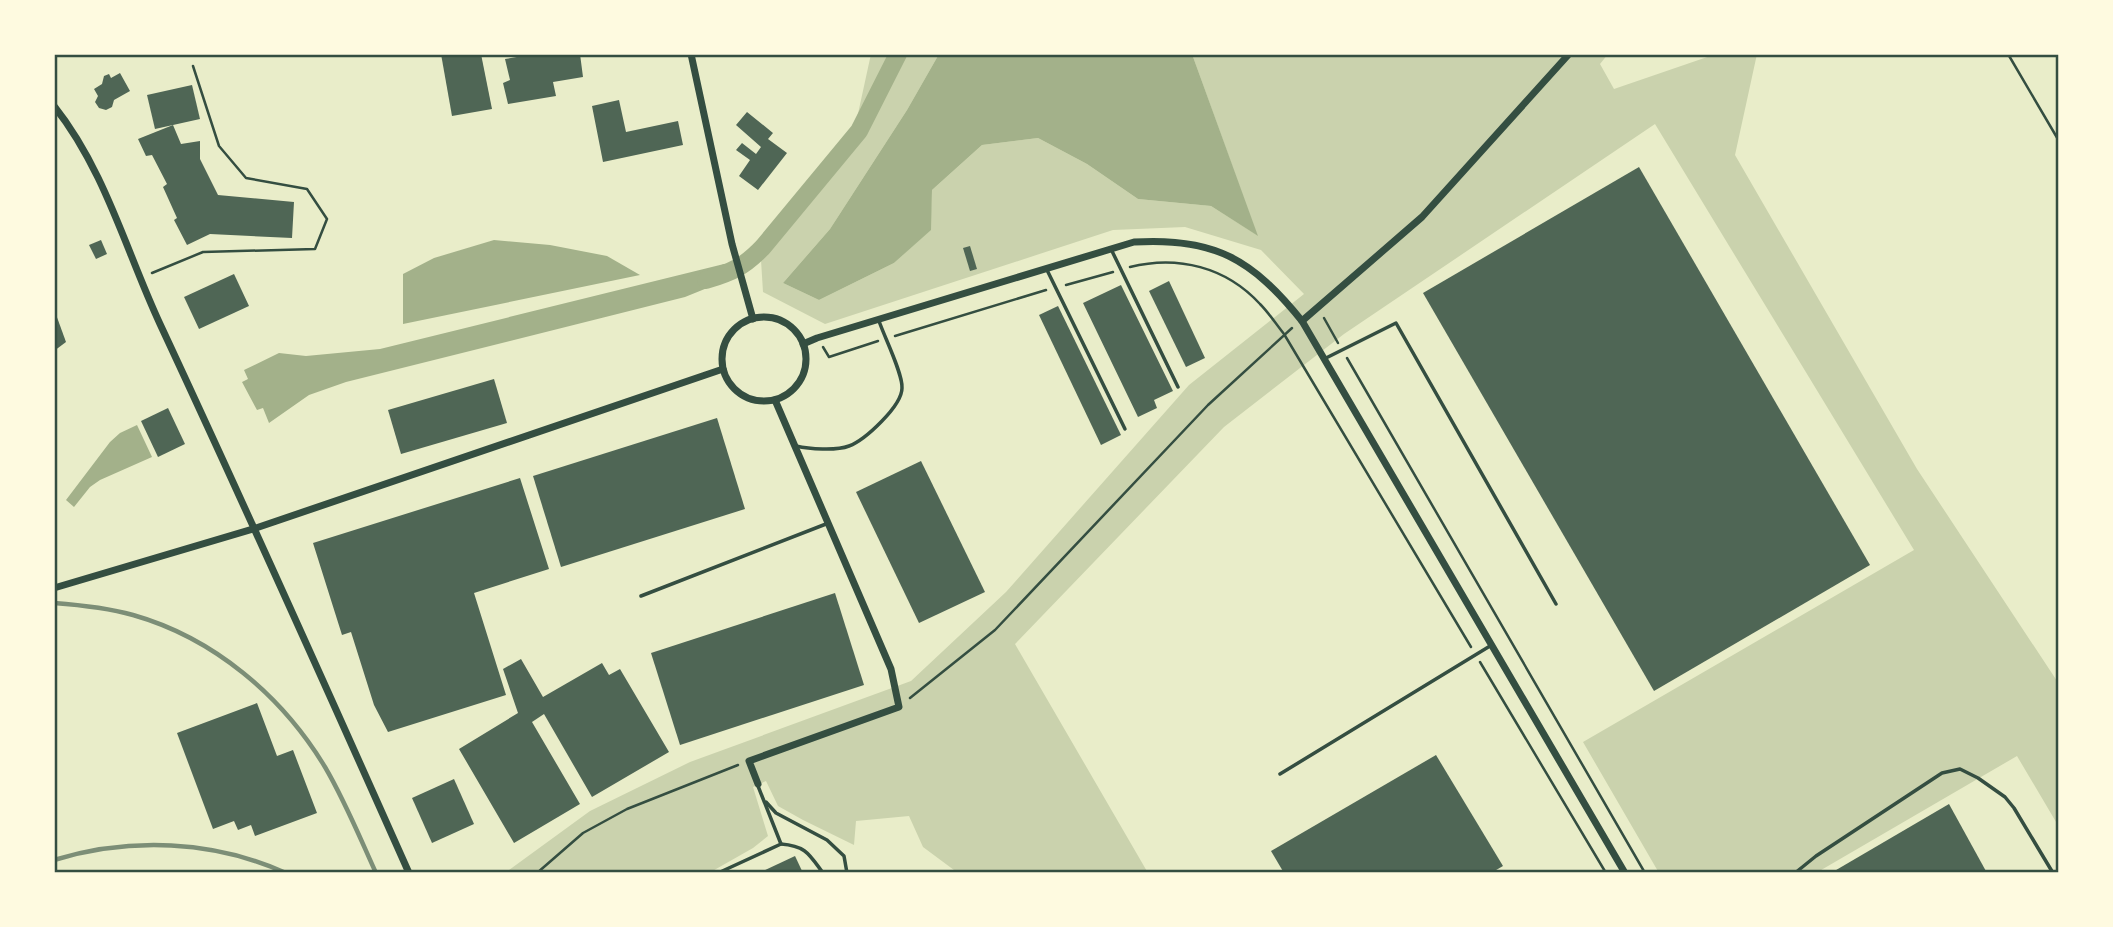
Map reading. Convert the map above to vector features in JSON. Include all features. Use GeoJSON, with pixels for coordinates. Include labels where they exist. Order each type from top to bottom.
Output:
{"type":"FeatureCollection","features":[{"type":"Feature","properties":{"kind":"street"},"geometry":{"type":"LineString","coordinates":[[691,54],[732,244],[753,319]]}},
{"type":"Feature","properties":{"kind":"street"},"geometry":{"type":"LineString","coordinates":[[1302,321],[1422,217],[1569,54]]}},
{"type":"Feature","properties":{"kind":"street"},"geometry":{"type":"LineString","coordinates":[[54,106],[83,148],[105,191],[139,278],[256,528],[409,873]]}},
{"type":"Feature","properties":{"kind":"street"},"geometry":{"type":"LineString","coordinates":[[803,344],[1134,243],[1164,241],[1193,244],[1227,254],[1253,270],[1282,295],[1302,321],[1625,873]]}},
{"type":"Feature","properties":{"kind":"street"},"geometry":{"type":"LineString","coordinates":[[765,317],[788,325],[803,344],[806,356],[802,378],[795,388],[775,400],[762,401],[737,392],[723,369],[725,344],[741,324],[753,319],[765,317]]}},
{"type":"Feature","properties":{"kind":"street"},"geometry":{"type":"LineString","coordinates":[[54,588],[256,528],[723,369]]}},
{"type":"Feature","properties":{"kind":"street"},"geometry":{"type":"LineString","coordinates":[[758,784],[748,761],[899,707],[891,669],[775,400]]}},
{"type":"Feature","properties":{"kind":"lane"},"geometry":{"type":"LineString","coordinates":[[1111,249],[1178,387]]}},
{"type":"Feature","properties":{"kind":"lane"},"geometry":{"type":"LineString","coordinates":[[1046,269],[1125,429]]}},
{"type":"Feature","properties":{"kind":"lane"},"geometry":{"type":"LineString","coordinates":[[795,446],[812,450],[849,446],[875,428],[894,408],[902,388],[878,319]]}},
{"type":"Feature","properties":{"kind":"lane"},"geometry":{"type":"LineString","coordinates":[[1324,359],[1396,323],[1556,604]]}},
{"type":"Feature","properties":{"kind":"lane"},"geometry":{"type":"LineString","coordinates":[[641,596],[828,523]]}},
{"type":"Feature","properties":{"kind":"lane"},"geometry":{"type":"LineString","coordinates":[[1280,774],[1491,644]]}},
{"type":"Feature","properties":{"kind":"lane"},"geometry":{"type":"LineString","coordinates":[[1795,873],[1816,856],[1942,773],[1961,769],[2004,797],[2014,808],[2053,873]]}},
{"type":"Feature","properties":{"kind":"lane"},"geometry":{"type":"LineString","coordinates":[[758,784],[781,844]]}},
{"type":"Feature","properties":{"kind":"lane"},"geometry":{"type":"LineString","coordinates":[[764,799],[776,813],[827,840],[844,856],[847,873]]}},
{"type":"Feature","properties":{"kind":"lane"},"geometry":{"type":"LineString","coordinates":[[719,873],[781,844],[796,845],[810,853],[823,873]]}},
{"type":"Feature","properties":{"kind":"path"},"geometry":{"type":"LineString","coordinates":[[2008,54],[2059,141]]}},
{"type":"Feature","properties":{"kind":"path"},"geometry":{"type":"LineString","coordinates":[[139,278],[203,252],[315,248],[327,219],[307,189],[246,178],[219,146],[193,66]]}},
{"type":"Feature","properties":{"kind":"path"},"geometry":{"type":"LineString","coordinates":[[817,338],[830,357],[1056,287],[1144,264],[1183,262],[1222,274],[1259,302],[1284,334],[1606,873]]}},
{"type":"Feature","properties":{"kind":"path"},"geometry":{"type":"LineString","coordinates":[[1318,309],[1645,873]]}},
{"type":"Feature","properties":{"kind":"path"},"geometry":{"type":"LineString","coordinates":[[899,707],[995,630],[1208,405],[1284,334],[1302,321]]}},
{"type":"Feature","properties":{"kind":"path"},"geometry":{"type":"LineString","coordinates":[[537,873],[583,833],[627,809],[748,761]]}},
{"type":"Feature","properties":{"kind":"shaded area"},"geometry":{"type":"Polygon","coordinates":[[[871,54],[939,54],[907,110],[830,229],[783,283],[819,300],[894,263],[930,230],[932,190],[982,145],[1038,138],[1087,164],[1138,199],[1211,206],[1257,235],[1192,54],[1608,54],[1600,64],[1614,89],[1716,54],[1757,54],[1735,155],[1917,469],[2059,684],[2059,827],[2017,756],[1816,873],[1659,873],[1583,742],[1914,550],[1655,124],[1344,334],[1224,427],[1015,644],[1148,873],[958,873],[923,847],[909,816],[856,821],[854,845],[778,806],[766,781],[753,787],[768,836],[753,848],[709,873],[505,873],[590,811],[690,762],[911,681],[1006,592],[1189,385],[1304,294],[1261,250],[1185,227],[1113,230],[825,324],[763,292],[761,260],[849,155],[871,54]]]}},
{"type":"Feature","properties":{"kind":"shaded area"},"geometry":{"type":"Polygon","coordinates":[[[939,54],[1192,54],[1258,236],[1211,206],[1138,199],[1087,164],[1038,138],[982,145],[932,190],[931,230],[894,263],[819,300],[783,283],[830,229],[907,110],[939,54]]]}},
{"type":"Feature","properties":{"kind":"shaded area"},"geometry":{"type":"Polygon","coordinates":[[[494,240],[550,245],[607,256],[640,275],[403,324],[403,274],[434,258],[494,240]]]}},
{"type":"Feature","properties":{"kind":"shaded area"},"geometry":{"type":"Polygon","coordinates":[[[724,264],[727,280],[685,297],[346,382],[309,395],[269,423],[263,408],[257,410],[242,382],[248,379],[244,370],[279,353],[306,356],[380,349],[724,264]]]}},
{"type":"Feature","properties":{"kind":"shaded area"},"geometry":{"type":"Polygon","coordinates":[[[137,425],[152,457],[100,480],[90,487],[74,507],[66,500],[110,442],[120,433],[137,425]]]}},
{"type":"Feature","properties":{"kind":"building"},"geometry":{"type":"Polygon","coordinates":[[[441,54],[481,54],[492,109],[452,116],[441,54]]]}},
{"type":"Feature","properties":{"kind":"building"},"geometry":{"type":"Polygon","coordinates":[[[534,54],[580,54],[583,77],[553,82],[556,96],[508,104],[503,83],[510,80],[505,59],[534,54]]]}},
{"type":"Feature","properties":{"kind":"building"},"geometry":{"type":"Polygon","coordinates":[[[120,73],[130,91],[114,100],[112,107],[106,110],[99,108],[95,102],[98,96],[94,89],[102,84],[104,76],[109,74],[111,78],[120,73]]]}},
{"type":"Feature","properties":{"kind":"building"},"geometry":{"type":"Polygon","coordinates":[[[192,85],[200,119],[155,129],[147,95],[192,85]]]}},
{"type":"Feature","properties":{"kind":"building"},"geometry":{"type":"Polygon","coordinates":[[[619,100],[626,132],[678,121],[683,145],[603,162],[592,106],[619,100]]]}},
{"type":"Feature","properties":{"kind":"building"},"geometry":{"type":"Polygon","coordinates":[[[747,112],[773,133],[768,139],[787,153],[758,190],[739,176],[750,160],[736,150],[742,143],[756,154],[761,147],[736,125],[747,112]]]}},
{"type":"Feature","properties":{"kind":"building"},"geometry":{"type":"Polygon","coordinates":[[[173,125],[181,144],[200,141],[200,159],[218,195],[294,202],[292,238],[210,234],[187,245],[174,220],[177,218],[163,187],[167,184],[152,155],[146,156],[138,139],[173,125]]]}},
{"type":"Feature","properties":{"kind":"building"},"geometry":{"type":"Polygon","coordinates":[[[1639,167],[1870,565],[1654,691],[1423,293],[1639,167]]]}},
{"type":"Feature","properties":{"kind":"building"},"geometry":{"type":"Polygon","coordinates":[[[101,240],[107,254],[96,259],[89,245],[101,240]]]}},
{"type":"Feature","properties":{"kind":"building"},"geometry":{"type":"Polygon","coordinates":[[[970,246],[977,269],[970,271],[963,248],[970,246]]]}},
{"type":"Feature","properties":{"kind":"building"},"geometry":{"type":"Polygon","coordinates":[[[234,274],[249,306],[199,329],[184,297],[234,274]]]}},
{"type":"Feature","properties":{"kind":"building"},"geometry":{"type":"Polygon","coordinates":[[[1169,281],[1205,358],[1186,367],[1149,291],[1169,281]]]}},
{"type":"Feature","properties":{"kind":"building"},"geometry":{"type":"Polygon","coordinates":[[[1121,285],[1173,391],[1154,400],[1157,408],[1138,417],[1083,303],[1121,285]]]}},
{"type":"Feature","properties":{"kind":"building"},"geometry":{"type":"Polygon","coordinates":[[[1058,306],[1121,435],[1101,445],[1039,315],[1058,306]]]}},
{"type":"Feature","properties":{"kind":"building"},"geometry":{"type":"Polygon","coordinates":[[[54,309],[66,342],[54,351],[54,309]]]}},
{"type":"Feature","properties":{"kind":"building"},"geometry":{"type":"Polygon","coordinates":[[[494,379],[507,423],[401,454],[388,410],[494,379]]]}},
{"type":"Feature","properties":{"kind":"building"},"geometry":{"type":"Polygon","coordinates":[[[168,408],[185,444],[158,457],[141,421],[168,408]]]}},
{"type":"Feature","properties":{"kind":"building"},"geometry":{"type":"Polygon","coordinates":[[[717,418],[745,509],[561,567],[533,476],[717,418]]]}},
{"type":"Feature","properties":{"kind":"building"},"geometry":{"type":"Polygon","coordinates":[[[921,461],[985,592],[919,623],[856,492],[921,461]]]}},
{"type":"Feature","properties":{"kind":"building"},"geometry":{"type":"Polygon","coordinates":[[[520,478],[549,569],[474,593],[506,695],[388,732],[374,705],[351,632],[342,635],[313,543],[520,478]]]}},
{"type":"Feature","properties":{"kind":"building"},"geometry":{"type":"Polygon","coordinates":[[[835,593],[864,685],[680,745],[651,653],[835,593]]]}},
{"type":"Feature","properties":{"kind":"building"},"geometry":{"type":"Polygon","coordinates":[[[521,659],[543,697],[602,663],[609,675],[620,669],[669,752],[592,797],[544,714],[532,722],[580,804],[514,843],[459,749],[518,713],[503,669],[521,659]]]}},
{"type":"Feature","properties":{"kind":"building"},"geometry":{"type":"Polygon","coordinates":[[[257,703],[277,756],[293,750],[317,813],[255,836],[251,825],[238,830],[234,821],[213,829],[177,733],[257,703]]]}},
{"type":"Feature","properties":{"kind":"building"},"geometry":{"type":"Polygon","coordinates":[[[1436,755],[1503,866],[1491,873],[1284,873],[1271,851],[1436,755]]]}},
{"type":"Feature","properties":{"kind":"building"},"geometry":{"type":"Polygon","coordinates":[[[454,779],[474,824],[432,843],[412,798],[454,779]]]}},
{"type":"Feature","properties":{"kind":"building"},"geometry":{"type":"Polygon","coordinates":[[[1949,804],[1987,873],[1831,873],[1949,804]]]}},
{"type":"Feature","properties":{"kind":"building"},"geometry":{"type":"Polygon","coordinates":[[[795,856],[803,873],[759,873],[795,856]]]}},
{"type":"Feature","properties":{"kind":"waterway"},"geometry":{"type":"LineString","coordinates":[[706,280],[737,268],[763,247],[859,131],[898,54]]}},
{"type":"Feature","properties":{"kind":"railway"},"geometry":{"type":"LineString","coordinates":[[54,603],[114,610],[163,625],[218,654],[243,673],[267,694],[308,741],[346,806],[376,873]]}},
{"type":"Feature","properties":{"kind":"railway"},"geometry":{"type":"LineString","coordinates":[[54,860],[112,848],[171,846],[230,854],[286,873]]}}]}
